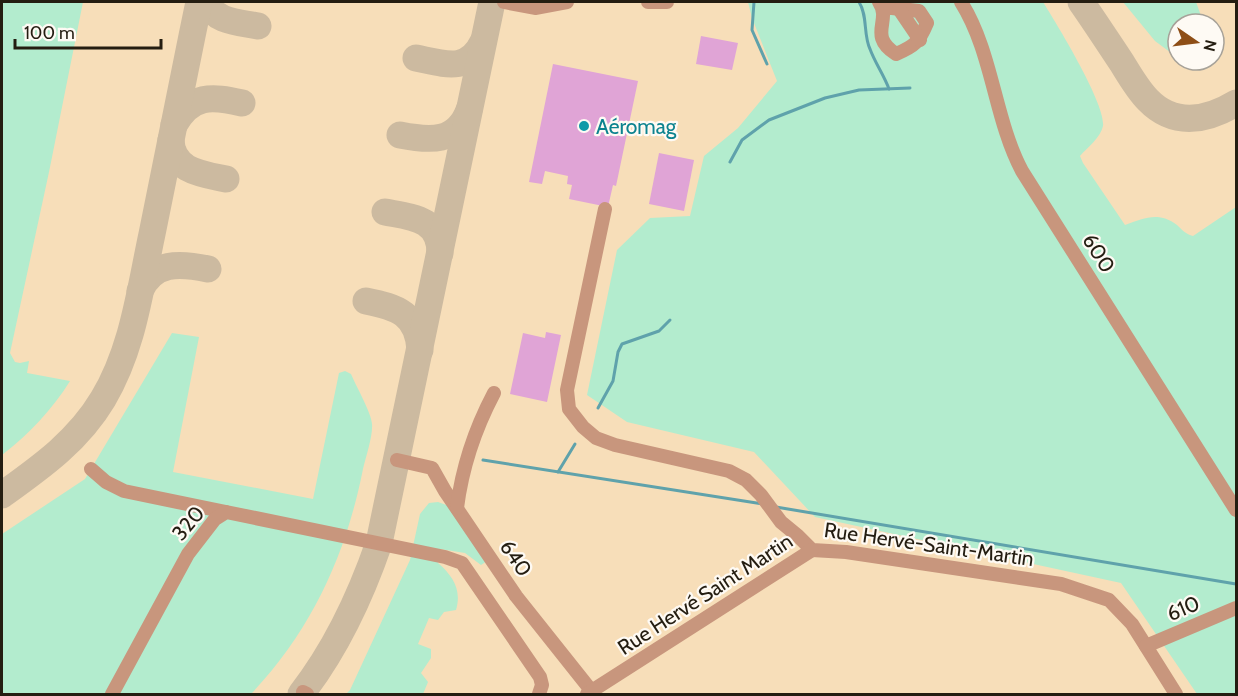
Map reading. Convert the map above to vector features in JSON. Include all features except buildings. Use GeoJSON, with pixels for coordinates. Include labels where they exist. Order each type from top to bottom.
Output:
{"type":"FeatureCollection","features":[{"type":"Feature","properties":{"kind":"lane"},"geometry":{"type":"LineString","coordinates":[[504,2],[535,8],[567,2]]}},
{"type":"Feature","properties":{"kind":"lane"},"geometry":{"type":"LineString","coordinates":[[648,2],[667,2]]}},
{"type":"Feature","properties":{"kind":"lane","name":"600"},"geometry":{"type":"LineString","coordinates":[[961,2],[974,28],[983,54],[1006,137],[1022,171],[1236,510]]}},
{"type":"Feature","properties":{"kind":"lane"},"geometry":{"type":"LineString","coordinates":[[881,4],[899,9],[920,40],[910,48],[896,54],[887,48],[881,39],[881,4]]}},
{"type":"Feature","properties":{"kind":"lane","name":"Rue Hervé-Saint-Martin"},"geometry":{"type":"LineString","coordinates":[[605,209],[567,390],[569,410],[583,427],[596,438],[615,445],[729,471],[746,480],[761,495],[781,522],[812,550],[846,552],[1061,584],[1109,600],[1132,624],[1176,694]]}},
{"type":"Feature","properties":{"kind":"lane"},"geometry":{"type":"LineString","coordinates":[[457,508],[463,472],[484,413],[494,393]]}},
{"type":"Feature","properties":{"kind":"lane","name":"640"},"geometry":{"type":"LineString","coordinates":[[397,460],[432,468],[516,596],[591,694]]}},
{"type":"Feature","properties":{"kind":"lane"},"geometry":{"type":"LineString","coordinates":[[91,469],[106,482],[124,491],[226,512]]}},
{"type":"Feature","properties":{"kind":"lane","name":"320"},"geometry":{"type":"LineString","coordinates":[[112,694],[188,554],[215,519],[226,512],[445,556],[462,563],[540,677],[542,685],[539,694]]}},
{"type":"Feature","properties":{"kind":"lane","name":"Rue Hervé Saint Martin"},"geometry":{"type":"LineString","coordinates":[[591,694],[812,550]]}},
{"type":"Feature","properties":{"kind":"lane","name":"610"},"geometry":{"type":"LineString","coordinates":[[1146,646],[1236,608]]}},
{"type":"Feature","properties":{"kind":"shaded area"},"geometry":{"type":"Polygon","coordinates":[[[2,2],[1236,2],[1236,694],[2,694],[2,2]]]}},
{"type":"Feature","properties":{"kind":"green space"},"geometry":{"type":"Polygon","coordinates":[[[2,2],[83,2],[10,353],[15,362],[29,361],[27,373],[70,381],[39,421],[2,455],[2,2]]]}},
{"type":"Feature","properties":{"kind":"green space"},"geometry":{"type":"Polygon","coordinates":[[[748,2],[1043,2],[1089,83],[1102,115],[1103,126],[1100,134],[1080,156],[1125,225],[1145,218],[1158,217],[1170,221],[1193,236],[1236,207],[1236,694],[1197,694],[1121,583],[815,517],[754,452],[627,422],[587,395],[617,250],[650,218],[690,216],[704,156],[738,128],[777,81],[748,2]]]}},
{"type":"Feature","properties":{"kind":"green space"},"geometry":{"type":"Polygon","coordinates":[[[1123,2],[1196,2],[1200,12],[1166,12],[1166,49],[1155,41],[1123,2]]]}},
{"type":"Feature","properties":{"kind":"green space"},"geometry":{"type":"Polygon","coordinates":[[[172,333],[199,337],[173,472],[313,499],[339,373],[345,371],[351,374],[369,413],[372,424],[371,434],[347,532],[323,590],[291,644],[251,694],[2,694],[2,534],[85,479],[172,333]]]}},
{"type":"Feature","properties":{"kind":"green space"},"geometry":{"type":"Polygon","coordinates":[[[438,502],[449,506],[487,561],[481,565],[465,553],[440,549],[438,563],[455,584],[458,603],[456,610],[444,612],[438,620],[429,618],[418,644],[431,649],[431,658],[421,673],[428,682],[423,694],[346,694],[350,690],[410,560],[420,514],[429,503],[438,502]]]}},
{"type":"Feature","properties":{"kind":"waterway"},"geometry":{"type":"LineString","coordinates":[[754,2],[752,30],[767,64]]}},
{"type":"Feature","properties":{"kind":"waterway"},"geometry":{"type":"LineString","coordinates":[[859,2],[864,13],[868,43],[889,89]]}},
{"type":"Feature","properties":{"kind":"waterway"},"geometry":{"type":"LineString","coordinates":[[730,162],[742,140],[769,120],[825,98],[859,90],[910,88]]}},
{"type":"Feature","properties":{"kind":"waterway"},"geometry":{"type":"LineString","coordinates":[[598,408],[613,381],[618,352],[622,344],[659,331],[670,320]]}},
{"type":"Feature","properties":{"kind":"waterway"},"geometry":{"type":"LineString","coordinates":[[558,472],[575,444]]}},
{"type":"Feature","properties":{"kind":"waterway"},"geometry":{"type":"LineString","coordinates":[[483,460],[763,504]]}},
{"type":"Feature","properties":{"kind":"waterway"},"geometry":{"type":"LineString","coordinates":[[776,507],[1236,584]]}},
{"type":"Feature","properties":{"kind":"taxiway"},"geometry":{"type":"LineString","coordinates":[[2,495],[45,463],[82,428],[103,399],[122,360],[139,298],[199,2]]}},
{"type":"Feature","properties":{"kind":"taxiway"},"geometry":{"type":"LineString","coordinates":[[206,2],[210,9],[221,17],[258,26]]}},
{"type":"Feature","properties":{"kind":"taxiway"},"geometry":{"type":"LineString","coordinates":[[301,694],[314,677],[346,622],[379,543],[492,2]]}},
{"type":"Feature","properties":{"kind":"taxiway"},"geometry":{"type":"LineString","coordinates":[[1081,2],[1137,87],[1158,109],[1180,118],[1192,118],[1214,114],[1236,103]]}},
{"type":"Feature","properties":{"kind":"taxiway"},"geometry":{"type":"LineString","coordinates":[[416,58],[455,64],[470,58],[483,42]]}},
{"type":"Feature","properties":{"kind":"taxiway"},"geometry":{"type":"LineString","coordinates":[[174,125],[188,108],[203,100],[221,99],[242,103]]}},
{"type":"Feature","properties":{"kind":"taxiway"},"geometry":{"type":"LineString","coordinates":[[400,135],[432,138],[450,134],[464,121],[469,110]]}},
{"type":"Feature","properties":{"kind":"taxiway"},"geometry":{"type":"LineString","coordinates":[[171,140],[173,150],[183,165],[198,173],[226,179]]}},
{"type":"Feature","properties":{"kind":"taxiway"},"geometry":{"type":"LineString","coordinates":[[385,212],[414,218],[429,226],[439,241],[440,253]]}},
{"type":"Feature","properties":{"kind":"taxiway"},"geometry":{"type":"LineString","coordinates":[[140,291],[152,274],[168,266],[208,269]]}},
{"type":"Feature","properties":{"kind":"taxiway"},"geometry":{"type":"LineString","coordinates":[[366,301],[387,306],[404,314],[415,328],[420,350]]}},
{"type":"Feature","properties":{"kind":"place","name":"Aéromag"},"geometry":{"type":"Point","coordinates":[584,126]}}]}
